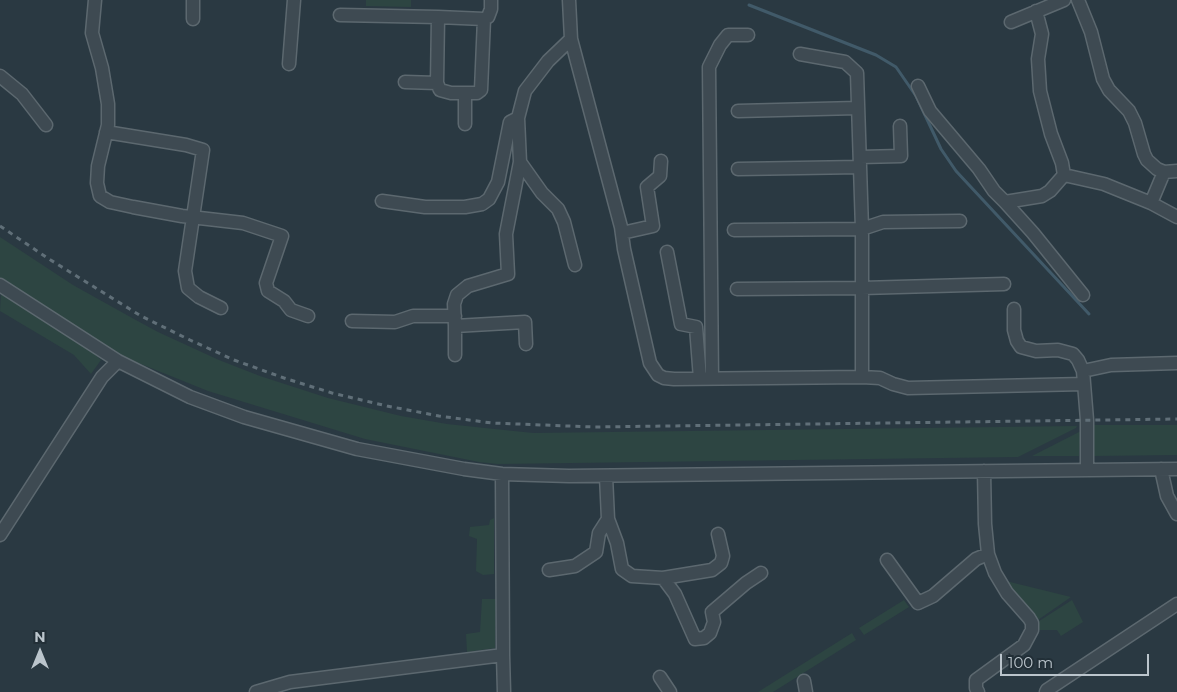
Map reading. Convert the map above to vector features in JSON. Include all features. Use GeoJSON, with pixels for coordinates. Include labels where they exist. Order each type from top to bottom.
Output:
{"type":"FeatureCollection","features":[{"type":"Feature","properties":{"kind":"street"},"geometry":{"type":"LineString","coordinates":[[95,0],[92,33],[102,68],[108,104],[106,132],[98,166],[97,183],[100,196],[110,202],[192,217],[244,224],[282,236],[266,283],[268,291],[284,301],[291,310],[308,316]]}},
{"type":"Feature","properties":{"kind":"street"},"geometry":{"type":"LineString","coordinates":[[193,0],[193,18]]}},
{"type":"Feature","properties":{"kind":"street"},"geometry":{"type":"LineString","coordinates":[[289,64],[294,0]]}},
{"type":"Feature","properties":{"kind":"street"},"geometry":{"type":"LineString","coordinates":[[340,15],[484,19],[488,17],[491,9],[491,0]]}},
{"type":"Feature","properties":{"kind":"street"},"geometry":{"type":"LineString","coordinates":[[569,0],[571,39],[622,233],[650,363],[658,375],[664,378],[706,379],[862,377],[880,378],[908,388],[1084,384]]}},
{"type":"Feature","properties":{"kind":"street"},"geometry":{"type":"LineString","coordinates":[[1010,22],[1064,0]]}},
{"type":"Feature","properties":{"kind":"street"},"geometry":{"type":"LineString","coordinates":[[1078,0],[1091,32],[1103,79],[1109,90],[1129,111],[1135,123],[1138,139],[1148,160],[1157,169],[1164,172],[1177,171]]}},
{"type":"Feature","properties":{"kind":"street"},"geometry":{"type":"LineString","coordinates":[[1036,11],[1042,34],[1038,59],[1040,91],[1048,126],[1062,163],[1064,175]]}},
{"type":"Feature","properties":{"kind":"street"},"geometry":{"type":"LineString","coordinates":[[438,17],[437,83],[440,90],[451,93],[477,93],[481,90],[484,19]]}},
{"type":"Feature","properties":{"kind":"street"},"geometry":{"type":"LineString","coordinates":[[706,379],[709,67],[720,45],[728,35],[748,34]]}},
{"type":"Feature","properties":{"kind":"street"},"geometry":{"type":"LineString","coordinates":[[455,355],[454,304],[457,295],[468,286],[508,274],[506,234],[520,162],[518,118],[525,91],[548,61],[571,39]]}},
{"type":"Feature","properties":{"kind":"street"},"geometry":{"type":"LineString","coordinates":[[800,54],[845,62],[857,73],[862,229],[862,377]]}},
{"type":"Feature","properties":{"kind":"street"},"geometry":{"type":"LineString","coordinates":[[0,76],[22,94],[46,125]]}},
{"type":"Feature","properties":{"kind":"street"},"geometry":{"type":"LineString","coordinates":[[406,82],[437,83]]}},
{"type":"Feature","properties":{"kind":"street"},"geometry":{"type":"LineString","coordinates":[[918,86],[930,111],[979,169],[994,191],[1033,233],[1083,295]]}},
{"type":"Feature","properties":{"kind":"street"},"geometry":{"type":"LineString","coordinates":[[465,93],[465,124]]}},
{"type":"Feature","properties":{"kind":"street"},"geometry":{"type":"LineString","coordinates":[[738,111],[857,108]]}},
{"type":"Feature","properties":{"kind":"street"},"geometry":{"type":"LineString","coordinates":[[382,201],[425,207],[465,207],[482,204],[489,199],[498,182],[510,122],[518,118]]}},
{"type":"Feature","properties":{"kind":"street"},"geometry":{"type":"LineString","coordinates":[[738,170],[860,162],[901,156],[900,126]]}},
{"type":"Feature","properties":{"kind":"street"},"geometry":{"type":"LineString","coordinates":[[106,132],[186,145],[203,150],[185,271],[188,288],[199,297],[221,308]]}},
{"type":"Feature","properties":{"kind":"street"},"geometry":{"type":"LineString","coordinates":[[622,233],[653,226],[647,187],[660,176],[661,161]]}},
{"type":"Feature","properties":{"kind":"street"},"geometry":{"type":"LineString","coordinates":[[520,162],[542,194],[558,210],[564,222],[574,265]]}},
{"type":"Feature","properties":{"kind":"street"},"geometry":{"type":"LineString","coordinates":[[1151,203],[1164,172]]}},
{"type":"Feature","properties":{"kind":"street"},"geometry":{"type":"LineString","coordinates":[[1005,202],[1042,196],[1050,191],[1064,175]]}},
{"type":"Feature","properties":{"kind":"street"},"geometry":{"type":"LineString","coordinates":[[1064,175],[1104,184],[1151,203],[1177,217]]}},
{"type":"Feature","properties":{"kind":"street"},"geometry":{"type":"LineString","coordinates":[[734,230],[862,229],[883,222],[960,221]]}},
{"type":"Feature","properties":{"kind":"street"},"geometry":{"type":"LineString","coordinates":[[667,252],[681,324],[696,327],[706,379]]}},
{"type":"Feature","properties":{"kind":"street"},"geometry":{"type":"LineString","coordinates":[[737,289],[1004,284]]}},
{"type":"Feature","properties":{"kind":"street"},"geometry":{"type":"LineString","coordinates":[[0,285],[118,361],[190,397],[244,417],[287,430],[366,451],[464,470],[502,474],[606,476],[1177,469]]}},
{"type":"Feature","properties":{"kind":"street"},"geometry":{"type":"LineString","coordinates":[[1014,309],[1014,330],[1017,341],[1022,347],[1036,351],[1058,350],[1073,354],[1078,360],[1084,384],[1087,420],[1087,469]]}},
{"type":"Feature","properties":{"kind":"street"},"geometry":{"type":"LineString","coordinates":[[352,321],[395,322],[413,316],[455,321],[525,322],[526,344]]}},
{"type":"Feature","properties":{"kind":"street"},"geometry":{"type":"LineString","coordinates":[[0,534],[102,376],[118,361]]}},
{"type":"Feature","properties":{"kind":"street"},"geometry":{"type":"LineString","coordinates":[[1082,371],[1111,366],[1177,363]]}},
{"type":"Feature","properties":{"kind":"street"},"geometry":{"type":"LineString","coordinates":[[1161,469],[1167,496],[1177,514]]}},
{"type":"Feature","properties":{"kind":"street"},"geometry":{"type":"LineString","coordinates":[[978,692],[976,680],[1024,645],[1032,630],[1032,623],[995,573],[988,554],[985,524],[984,471]]}},
{"type":"Feature","properties":{"kind":"street"},"geometry":{"type":"LineString","coordinates":[[502,474],[502,655],[504,692]]}},
{"type":"Feature","properties":{"kind":"street"},"geometry":{"type":"LineString","coordinates":[[606,476],[608,519],[617,543],[622,569],[632,576],[663,578],[712,570],[721,563],[723,556],[718,534]]}},
{"type":"Feature","properties":{"kind":"street"},"geometry":{"type":"LineString","coordinates":[[549,570],[575,566],[596,552],[599,533],[608,519]]}},
{"type":"Feature","properties":{"kind":"street"},"geometry":{"type":"LineString","coordinates":[[887,560],[918,603],[933,596],[976,559],[988,554]]}},
{"type":"Feature","properties":{"kind":"street"},"geometry":{"type":"LineString","coordinates":[[663,578],[674,594],[695,639],[704,638],[710,633],[714,622],[712,612],[746,582],[761,573]]}},
{"type":"Feature","properties":{"kind":"street"},"geometry":{"type":"LineString","coordinates":[[1046,692],[1177,604]]}},
{"type":"Feature","properties":{"kind":"street"},"geometry":{"type":"LineString","coordinates":[[256,692],[290,682],[502,655]]}},
{"type":"Feature","properties":{"kind":"street"},"geometry":{"type":"LineString","coordinates":[[660,677],[670,692]]}},
{"type":"Feature","properties":{"kind":"green space"},"geometry":{"type":"Polygon","coordinates":[[[366,0],[411,0],[411,7],[366,6],[366,0]]]}},
{"type":"Feature","properties":{"kind":"green space"},"geometry":{"type":"Polygon","coordinates":[[[0,237],[73,285],[158,332],[219,360],[260,376],[328,398],[401,416],[447,424],[533,433],[1077,426],[1018,457],[498,464],[479,462],[365,439],[208,391],[110,353],[0,280],[0,237]]]}},
{"type":"Feature","properties":{"kind":"green space"},"geometry":{"type":"Polygon","coordinates":[[[1,292],[86,346],[101,360],[91,374],[74,355],[0,311],[1,292]]]}},
{"type":"Feature","properties":{"kind":"green space"},"geometry":{"type":"Polygon","coordinates":[[[1094,425],[1177,425],[1177,455],[1093,456],[1094,425]]]}},
{"type":"Feature","properties":{"kind":"green space"},"geometry":{"type":"Polygon","coordinates":[[[1081,431],[1079,456],[1032,456],[1081,431]]]}},
{"type":"Feature","properties":{"kind":"green space"},"geometry":{"type":"Polygon","coordinates":[[[494,518],[494,574],[483,575],[476,571],[477,539],[469,536],[470,527],[489,525],[490,520],[494,518]]]}},
{"type":"Feature","properties":{"kind":"green space"},"geometry":{"type":"Polygon","coordinates":[[[1006,581],[1071,597],[1035,622],[1033,616],[1006,581]]]}},
{"type":"Feature","properties":{"kind":"green space"},"geometry":{"type":"Polygon","coordinates":[[[482,599],[496,599],[495,648],[467,652],[466,634],[480,632],[482,599]]]}},
{"type":"Feature","properties":{"kind":"green space"},"geometry":{"type":"Polygon","coordinates":[[[904,600],[909,607],[864,635],[859,628],[904,600]]]}},
{"type":"Feature","properties":{"kind":"green space"},"geometry":{"type":"Polygon","coordinates":[[[1072,600],[1083,622],[1061,636],[1057,630],[1036,630],[1036,623],[1072,600]]]}},
{"type":"Feature","properties":{"kind":"green space"},"geometry":{"type":"Polygon","coordinates":[[[852,633],[856,640],[773,692],[758,692],[852,633]]]}},
{"type":"Feature","properties":{"kind":"waterway"},"geometry":{"type":"LineString","coordinates":[[749,5],[876,55],[896,67],[916,96],[941,149],[956,171],[1089,314]]}},
{"type":"Feature","properties":{"kind":"railway"},"geometry":{"type":"LineString","coordinates":[[0,226],[141,316],[234,360],[332,393],[439,416],[492,423],[594,427],[1177,419]]}}]}
